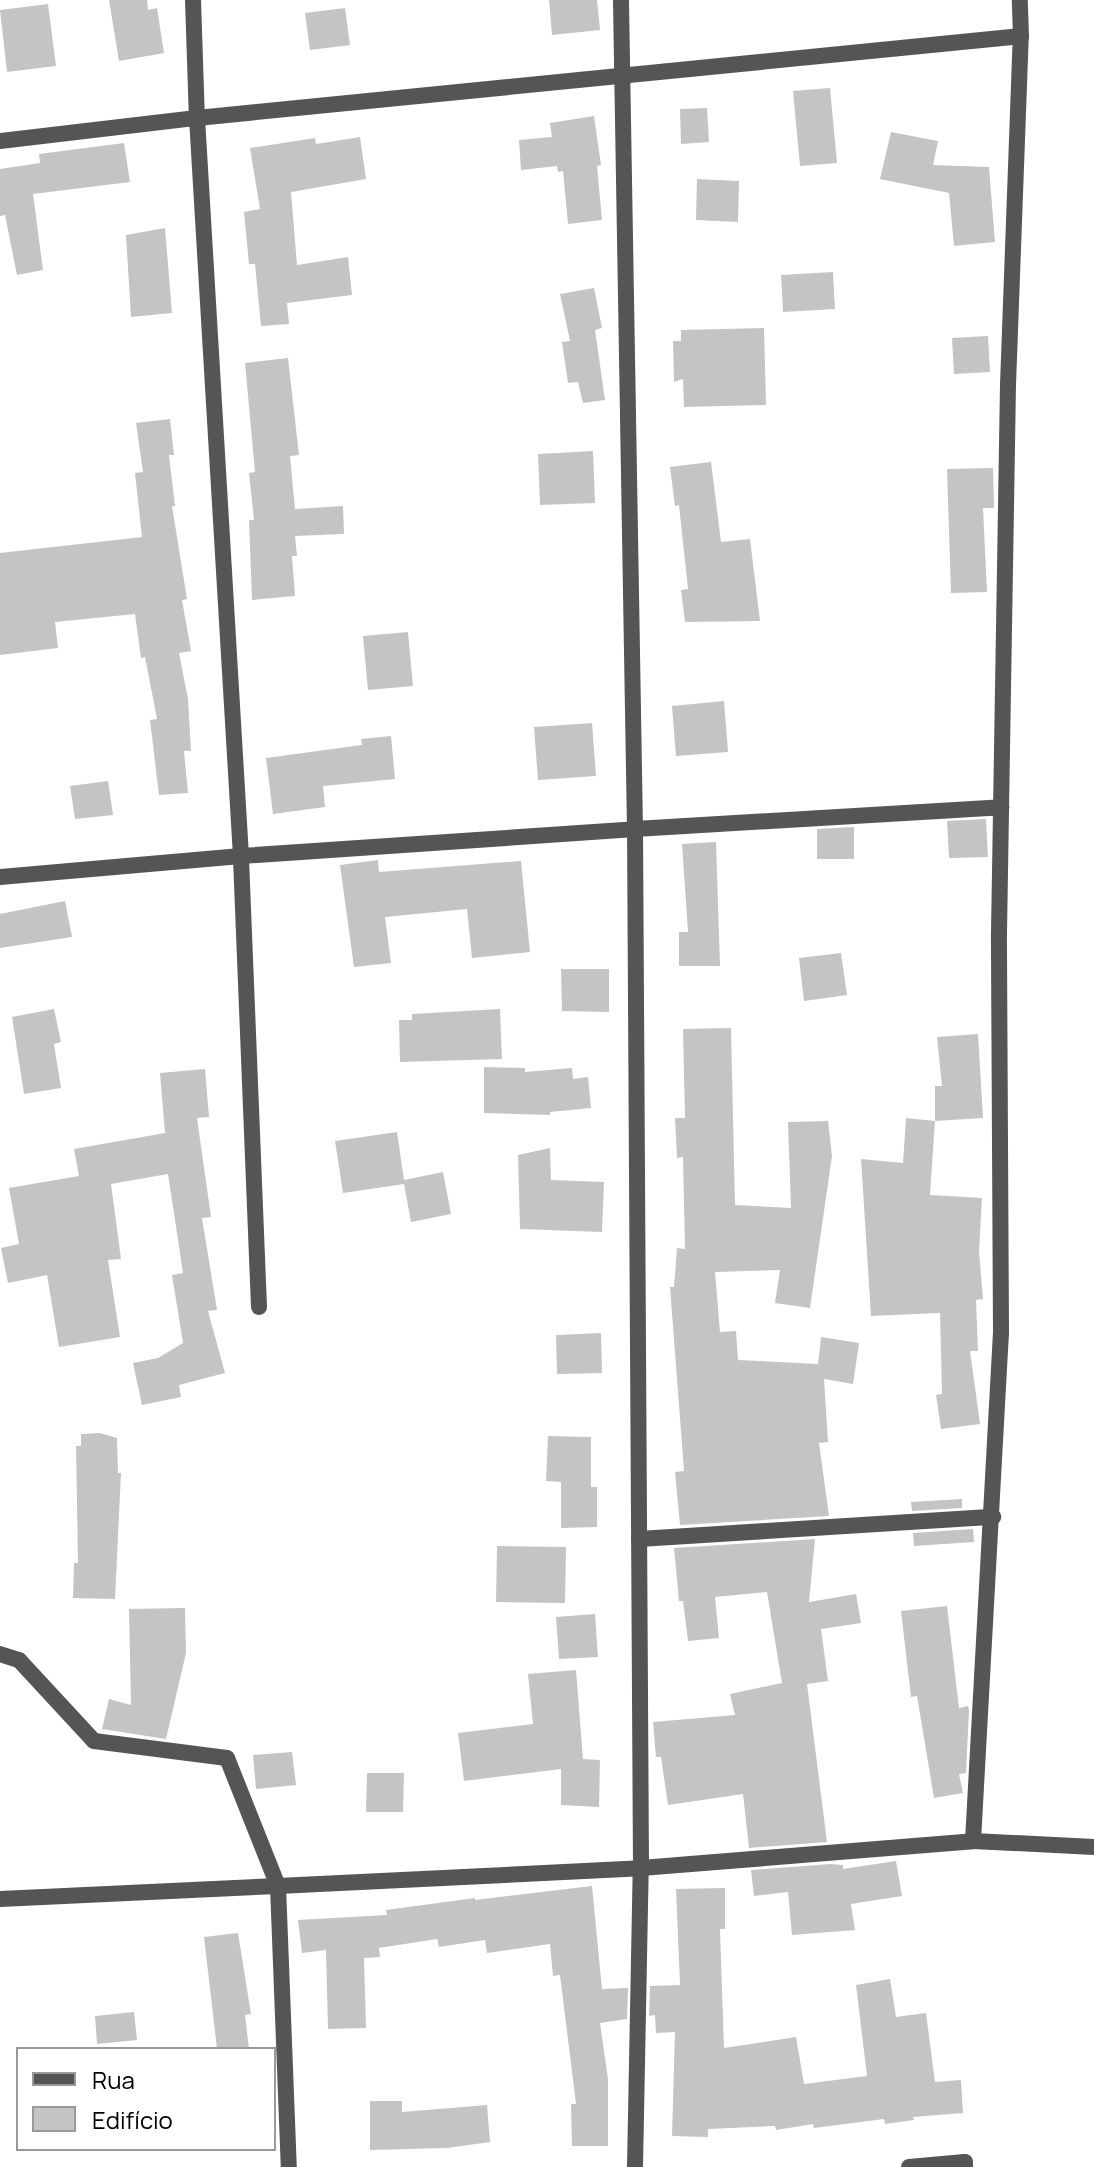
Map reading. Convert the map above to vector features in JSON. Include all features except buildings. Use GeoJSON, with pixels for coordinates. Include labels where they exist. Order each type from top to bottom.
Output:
{"type":"FeatureCollection","features":[{"type":"Feature","properties":{"kind":"street"},"geometry":{"type":"LineString","coordinates":[[193,0],[197,118],[241,856],[259,1307]]}},
{"type":"Feature","properties":{"kind":"street"},"geometry":{"type":"LineString","coordinates":[[621,0],[635,829],[641,1868],[635,2167]]}},
{"type":"Feature","properties":{"kind":"street"},"geometry":{"type":"LineString","coordinates":[[973,1841],[1001,1333],[1001,807],[1008,385],[1020,0]]}},
{"type":"Feature","properties":{"kind":"street"},"geometry":{"type":"LineString","coordinates":[[0,141],[197,118],[1021,36]]}},
{"type":"Feature","properties":{"kind":"street"},"geometry":{"type":"LineString","coordinates":[[0,877],[241,856],[1001,807]]}},
{"type":"Feature","properties":{"kind":"street"},"geometry":{"type":"LineString","coordinates":[[639,1539],[993,1517]]}},
{"type":"Feature","properties":{"kind":"street"},"geometry":{"type":"LineString","coordinates":[[0,1654],[19,1660],[94,1741],[227,1758],[278,1886],[289,2167]]}},
{"type":"Feature","properties":{"kind":"street"},"geometry":{"type":"LineString","coordinates":[[0,1899],[641,1868],[973,1841],[1094,1847]]}},
{"type":"Feature","properties":{"kind":"street"},"geometry":{"type":"LineString","coordinates":[[909,2167],[965,2162],[965,2167]]}}]}
